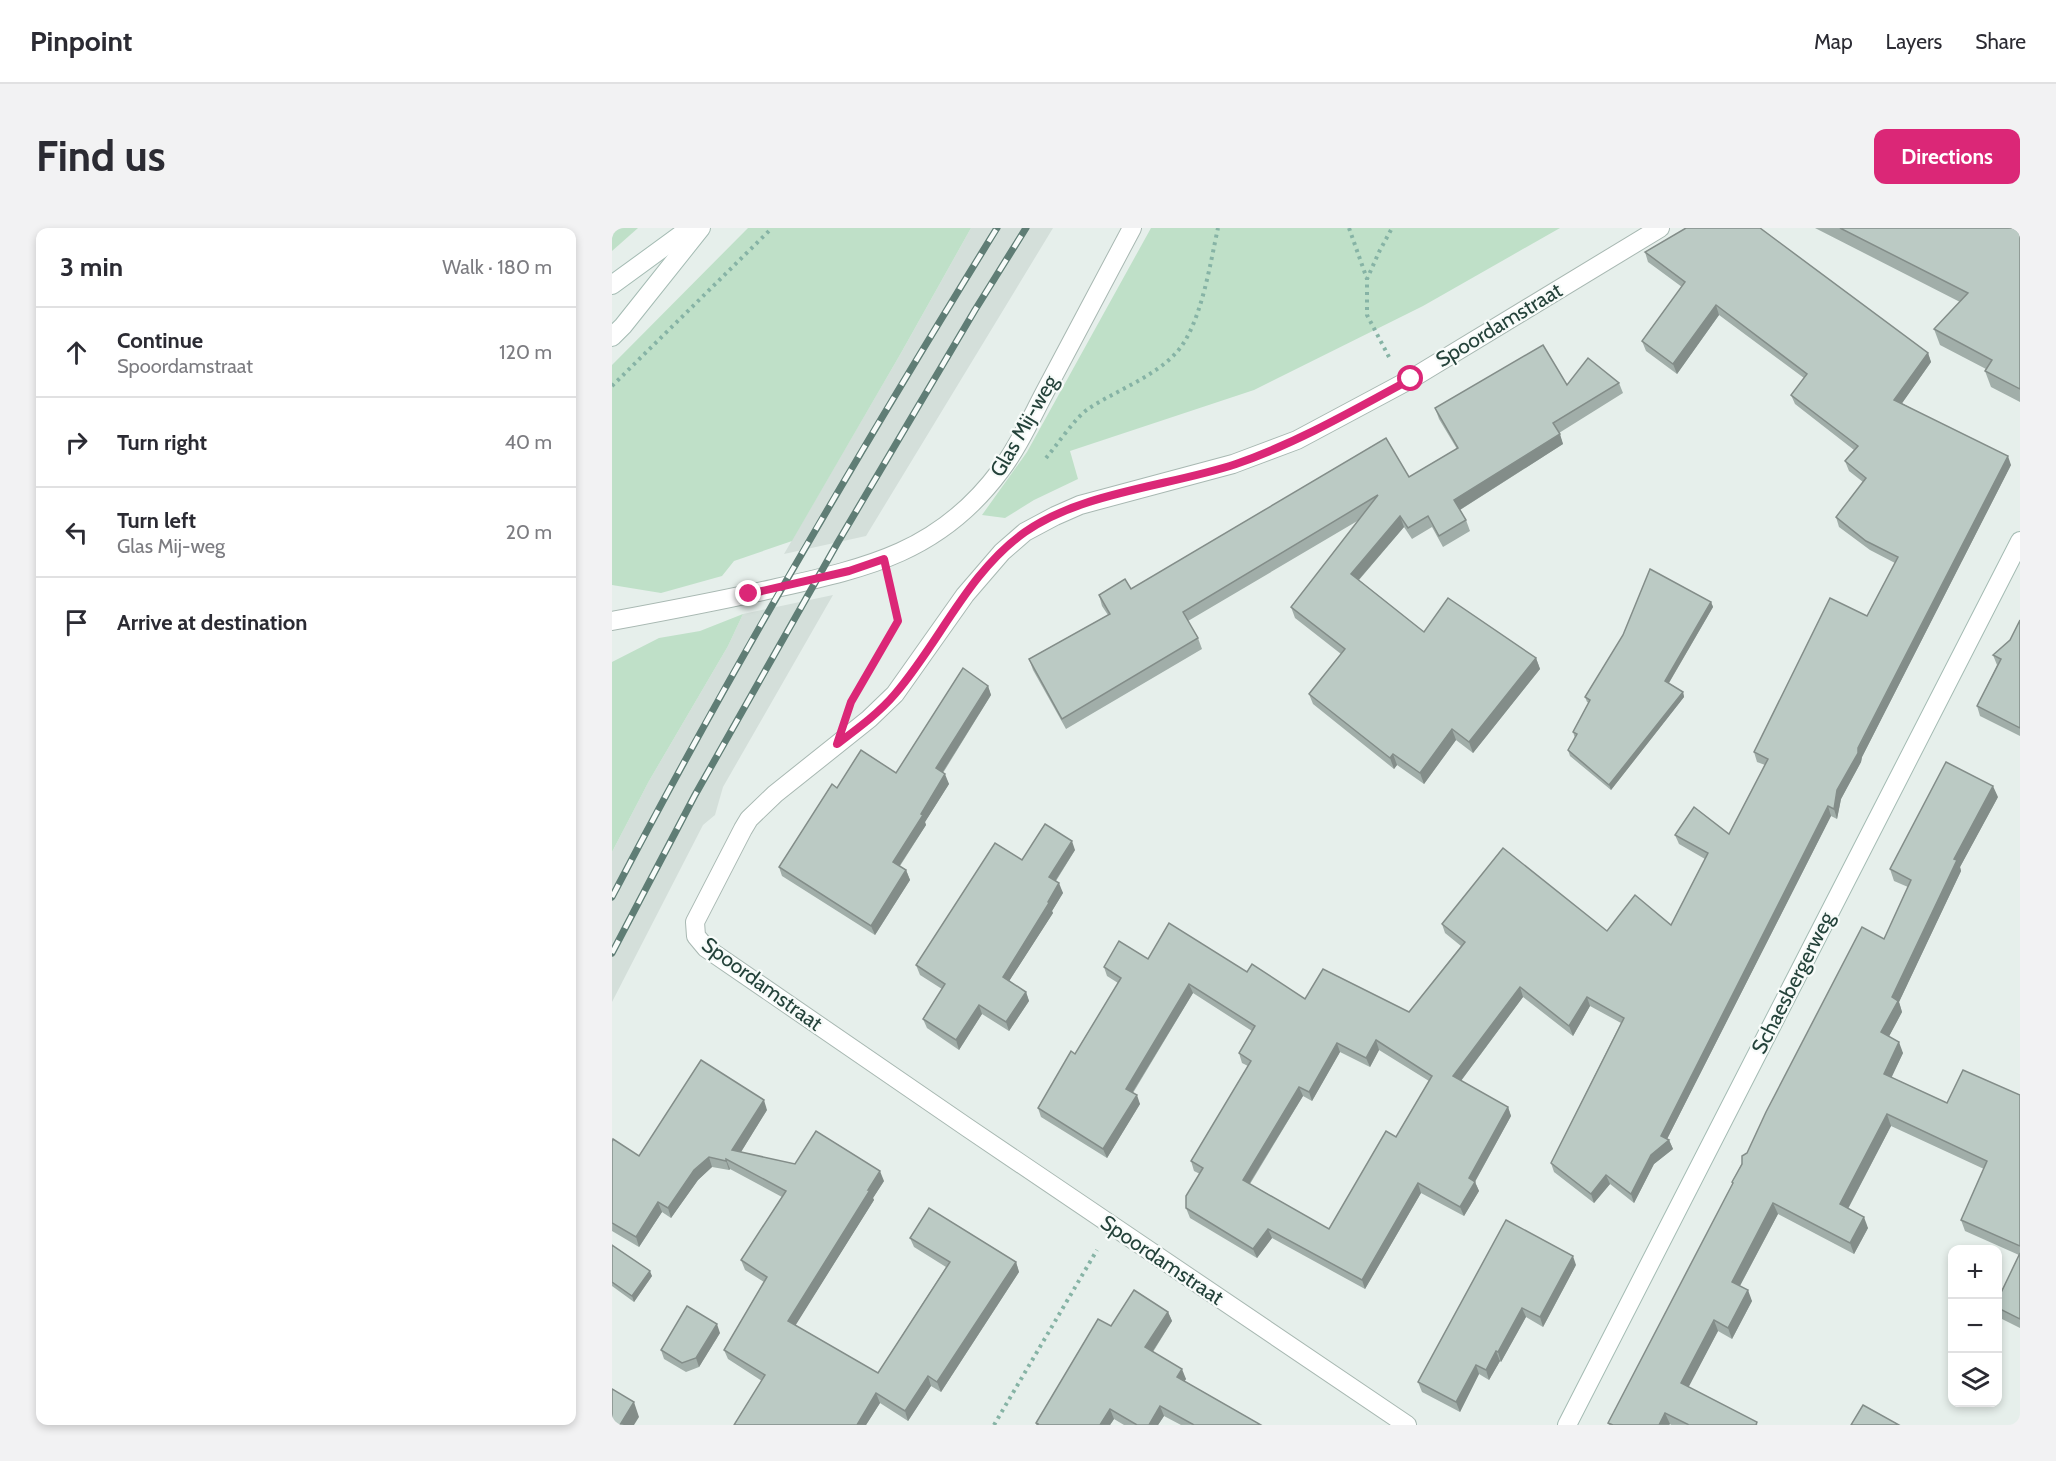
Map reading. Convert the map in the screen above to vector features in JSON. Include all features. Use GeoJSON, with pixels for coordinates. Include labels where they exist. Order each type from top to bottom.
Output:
{"type":"FeatureCollection","features":[{"type":"Feature","properties":{"kind":"street"},"geometry":{"type":"LineString","coordinates":[[612,285],[690,228]]}},
{"type":"Feature","properties":{"kind":"street"},"geometry":{"type":"LineString","coordinates":[[612,337],[701,228]]}},
{"type":"Feature","properties":{"kind":"street","name":"Glas Mij-weg"},"geometry":{"type":"LineString","coordinates":[[612,621],[749,594],[849,571],[910,548],[945,528],[968,508],[1002,470],[1132,228]]}},
{"type":"Feature","properties":{"kind":"street","name":"Spoordamstraat"},"geometry":{"type":"LineString","coordinates":[[1407,1425],[706,948],[696,936],[695,922],[749,819],[775,794],[869,719],[895,694],[965,595],[1002,552],[1025,532],[1080,505],[1233,465],[1297,440],[1403,383],[1660,228]]}},
{"type":"Feature","properties":{"kind":"street","name":"Schaesbergerweg"},"geometry":{"type":"LineString","coordinates":[[1567,1425],[2020,541]]}},
{"type":"Feature","properties":{"kind":"path"},"geometry":{"type":"LineString","coordinates":[[612,386],[772,228]]}},
{"type":"Feature","properties":{"kind":"path"},"geometry":{"type":"LineString","coordinates":[[1042,463],[1085,411],[1160,367],[1177,352],[1190,332],[1204,289],[1218,228]]}},
{"type":"Feature","properties":{"kind":"path"},"geometry":{"type":"LineString","coordinates":[[1349,228],[1367,279],[1367,315],[1403,383]]}},
{"type":"Feature","properties":{"kind":"path"},"geometry":{"type":"LineString","coordinates":[[1367,279],[1392,228]]}},
{"type":"Feature","properties":{"kind":"path"},"geometry":{"type":"LineString","coordinates":[[857,692],[898,621],[884,559]]}},
{"type":"Feature","properties":{"kind":"path"},"geometry":{"type":"LineString","coordinates":[[994,1425],[1112,1226]]}},
{"type":"Feature","properties":{"kind":"shaded area"},"geometry":{"type":"Polygon","coordinates":[[[971,228],[1053,228],[866,536],[784,554],[901,353],[971,228]]]}},
{"type":"Feature","properties":{"kind":"shaded area"},"geometry":{"type":"Polygon","coordinates":[[[833,595],[723,787],[715,815],[703,825],[612,1002],[612,852],[649,781],[728,646],[743,614],[833,595]]]}},
{"type":"Feature","properties":{"kind":"green space"},"geometry":{"type":"Polygon","coordinates":[[[612,228],[638,228],[612,251],[612,228]]]}},
{"type":"Feature","properties":{"kind":"green space"},"geometry":{"type":"Polygon","coordinates":[[[748,228],[971,228],[792,541],[734,561],[722,576],[661,593],[612,585],[612,365],[748,228]]]}},
{"type":"Feature","properties":{"kind":"green space"},"geometry":{"type":"Polygon","coordinates":[[[1151,228],[1560,228],[1423,306],[1254,390],[1070,451],[1078,479],[1034,500],[1005,518],[982,515],[1027,452],[1151,228]]]}},
{"type":"Feature","properties":{"kind":"green space"},"geometry":{"type":"Polygon","coordinates":[[[743,614],[728,646],[649,781],[612,852],[612,662],[659,638],[700,631],[743,614]]]}},
{"type":"Feature","properties":{"kind":"building"},"geometry":{"type":"Polygon","coordinates":[[[1686,228],[1760,228],[1928,353],[1894,400],[2008,456],[1858,748],[1858,753],[1837,790],[1834,809],[1828,806],[1661,1136],[1669,1140],[1651,1155],[1631,1194],[1606,1175],[1591,1194],[1551,1163],[1624,1018],[1587,997],[1569,1026],[1520,987],[1453,1076],[1508,1107],[1469,1178],[1475,1182],[1460,1207],[1418,1183],[1362,1280],[1268,1229],[1253,1249],[1186,1208],[1186,1196],[1203,1168],[1191,1161],[1251,1061],[1239,1053],[1255,1026],[1189,984],[1126,1089],[1137,1095],[1103,1149],[1038,1108],[1071,1051],[1075,1054],[1121,978],[1104,967],[1119,941],[1148,959],[1169,923],[1247,972],[1252,964],[1305,999],[1323,969],[1409,1012],[1465,942],[1442,924],[1503,848],[1607,931],[1635,895],[1671,925],[1708,853],[1675,835],[1694,807],[1729,834],[1768,759],[1754,752],[1830,598],[1867,616],[1898,557],[1866,541],[1836,517],[1866,478],[1845,461],[1858,446],[1791,395],[1807,374],[1716,305],[1673,364],[1642,341],[1685,282],[1645,252],[1686,228]],[[1376,1040],[1366,1058],[1337,1043],[1309,1092],[1299,1087],[1243,1180],[1329,1229],[1386,1131],[1396,1137],[1432,1076],[1376,1040]]]}},
{"type":"Feature","properties":{"kind":"building"},"geometry":{"type":"Polygon","coordinates":[[[1840,228],[2020,228],[2020,389],[1985,371],[1992,360],[1934,329],[1968,293],[1840,228]]]}},
{"type":"Feature","properties":{"kind":"building"},"geometry":{"type":"Polygon","coordinates":[[[1543,345],[1567,385],[1588,358],[1619,383],[1553,423],[1560,434],[1454,500],[1466,520],[1439,536],[1428,516],[1408,528],[1400,516],[1351,574],[1424,632],[1448,598],[1536,658],[1469,742],[1452,729],[1420,773],[1393,754],[1390,758],[1309,694],[1345,649],[1291,607],[1378,495],[1183,612],[1198,638],[1062,719],[1029,659],[1110,614],[1099,595],[1125,579],[1131,589],[1386,438],[1409,477],[1458,448],[1435,408],[1543,345]]]}},
{"type":"Feature","properties":{"kind":"building"},"geometry":{"type":"Polygon","coordinates":[[[1650,569],[1711,602],[1665,681],[1683,692],[1609,785],[1568,750],[1577,734],[1573,732],[1590,700],[1585,697],[1623,635],[1650,569]]]}},
{"type":"Feature","properties":{"kind":"building"},"geometry":{"type":"Polygon","coordinates":[[[2020,620],[2020,728],[1977,706],[2001,659],[1993,655],[2010,640],[2020,620]]]}},
{"type":"Feature","properties":{"kind":"building"},"geometry":{"type":"Polygon","coordinates":[[[963,668],[988,686],[936,768],[945,774],[921,814],[923,815],[893,862],[906,870],[871,926],[779,867],[832,784],[837,788],[861,750],[896,773],[963,668]]]}},
{"type":"Feature","properties":{"kind":"building"},"geometry":{"type":"Polygon","coordinates":[[[1946,762],[1993,786],[1954,859],[1957,860],[1892,997],[1898,1001],[1881,1032],[1899,1042],[1884,1074],[1947,1103],[1963,1070],[2020,1095],[2020,1246],[1961,1220],[1987,1161],[1887,1114],[1840,1204],[1864,1217],[1850,1243],[1773,1203],[1732,1282],[1748,1290],[1728,1328],[1714,1320],[1681,1383],[1757,1422],[1756,1425],[1689,1425],[1665,1413],[1659,1425],[1613,1425],[1608,1423],[1733,1183],[1742,1164],[1742,1156],[1747,1153],[1862,927],[1884,939],[1911,880],[1890,869],[1946,762]]]}},
{"type":"Feature","properties":{"kind":"building"},"geometry":{"type":"Polygon","coordinates":[[[1045,824],[1072,841],[1049,877],[1059,883],[1049,903],[1003,977],[1026,992],[1006,1022],[979,1005],[956,1040],[923,1019],[945,984],[916,965],[995,843],[1022,860],[1045,824]]]}},
{"type":"Feature","properties":{"kind":"building"},"geometry":{"type":"Polygon","coordinates":[[[701,1060],[764,1100],[732,1150],[795,1164],[816,1131],[880,1171],[788,1321],[878,1373],[950,1262],[910,1238],[929,1208],[1016,1262],[937,1382],[928,1376],[905,1411],[876,1393],[857,1425],[734,1425],[765,1375],[724,1350],[767,1277],[741,1260],[786,1191],[726,1159],[726,1161],[709,1157],[694,1170],[668,1208],[658,1202],[636,1237],[612,1223],[613,1139],[639,1156],[701,1060]]]}},
{"type":"Feature","properties":{"kind":"building"},"geometry":{"type":"Polygon","coordinates":[[[1506,1220],[1573,1256],[1540,1317],[1522,1308],[1486,1370],[1476,1365],[1456,1402],[1418,1382],[1506,1220]]]}},
{"type":"Feature","properties":{"kind":"building"},"geometry":{"type":"Polygon","coordinates":[[[612,1245],[650,1271],[632,1296],[612,1282],[612,1245]]]}},
{"type":"Feature","properties":{"kind":"building"},"geometry":{"type":"Polygon","coordinates":[[[2020,1253],[2020,1319],[2002,1310],[2002,1291],[2020,1253]]]}},
{"type":"Feature","properties":{"kind":"building"},"geometry":{"type":"Polygon","coordinates":[[[1134,1290],[1168,1312],[1145,1347],[1182,1369],[1177,1377],[1261,1425],[1194,1425],[1160,1406],[1149,1425],[1137,1425],[1110,1409],[1100,1425],[1037,1425],[1036,1423],[1098,1319],[1111,1326],[1134,1290]]]}},
{"type":"Feature","properties":{"kind":"building"},"geometry":{"type":"Polygon","coordinates":[[[687,1306],[717,1324],[696,1358],[682,1363],[661,1350],[687,1306]]]}},
{"type":"Feature","properties":{"kind":"building"},"geometry":{"type":"Polygon","coordinates":[[[612,1389],[634,1402],[620,1425],[612,1425],[612,1389]]]}},
{"type":"Feature","properties":{"kind":"building"},"geometry":{"type":"Polygon","coordinates":[[[1863,1405],[1899,1425],[1851,1425],[1863,1405]]]}},
{"type":"Feature","properties":{"kind":"railway"},"geometry":{"type":"LineString","coordinates":[[612,897],[703,727],[798,559],[997,228]]}},
{"type":"Feature","properties":{"kind":"railway"},"geometry":{"type":"LineString","coordinates":[[612,953],[695,795],[838,542],[1026,228]]}},
{"type":"Feature","properties":{"kind":"route"},"geometry":{"type":"LineString","coordinates":[[749,594],[849,571],[884,559],[898,621],[851,702],[837,744],[869,719],[895,694],[965,595],[1002,552],[1025,532],[1080,505],[1233,465],[1264,454],[1297,440],[1411,379]]}}]}
